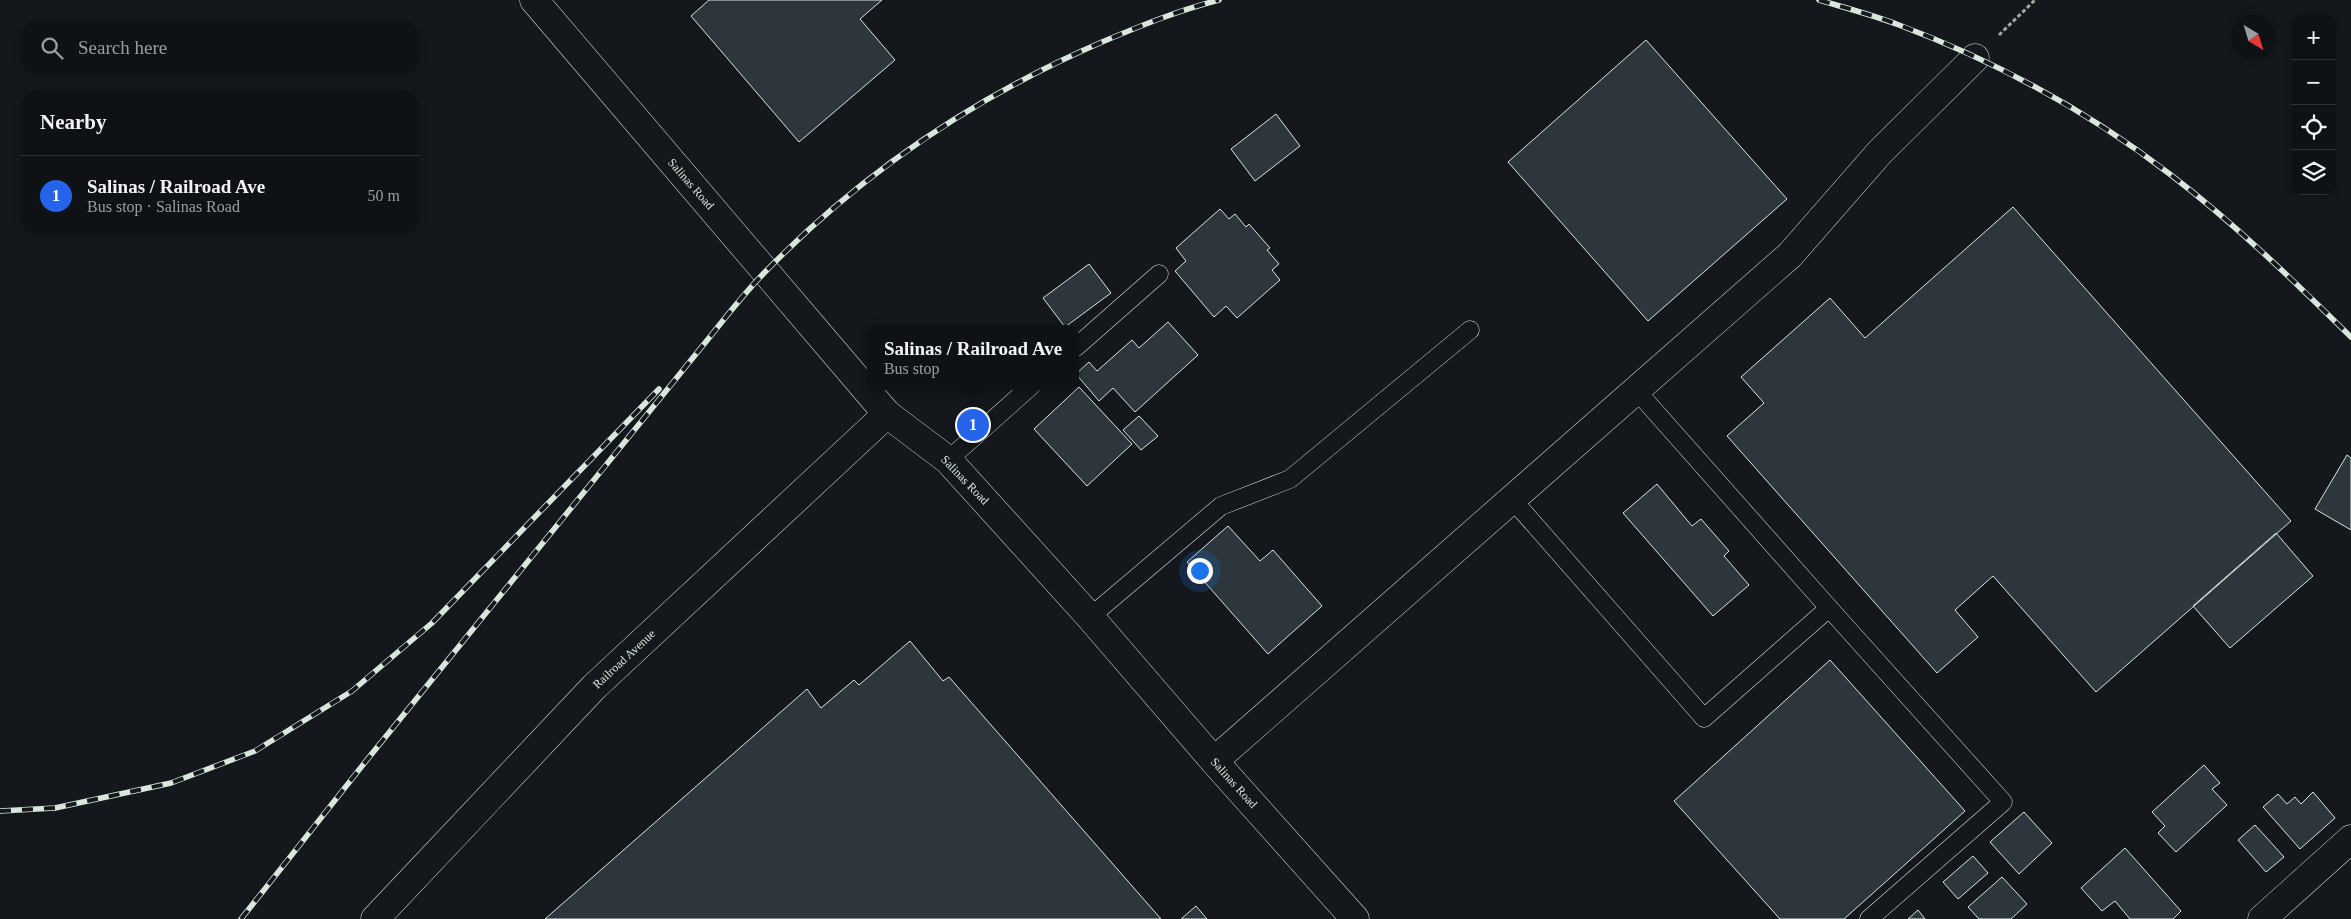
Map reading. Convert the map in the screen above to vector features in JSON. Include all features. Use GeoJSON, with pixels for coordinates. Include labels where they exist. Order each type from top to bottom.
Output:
{"type":"FeatureCollection","features":[{"type":"Feature","properties":{"kind":"street","name":"Salinas Road"},"geometry":{"type":"LineString","coordinates":[[534,0],[887,414],[948,460],[1090,617],[1214,761],[1356,919]]}},
{"type":"Feature","properties":{"kind":"street"},"geometry":{"type":"LineString","coordinates":[[1214,761],[1790,255],[1880,152],[1976,58]]}},
{"type":"Feature","properties":{"kind":"street","name":"Railroad Avenue"},"geometry":{"type":"LineString","coordinates":[[376,919],[594,687],[887,414]]}},
{"type":"Feature","properties":{"kind":"street"},"geometry":{"type":"LineString","coordinates":[[2262,919],[2351,839]]}},
{"type":"Feature","properties":{"kind":"lane"},"geometry":{"type":"LineString","coordinates":[[1079,345],[1159,274]]}},
{"type":"Feature","properties":{"kind":"lane"},"geometry":{"type":"LineString","coordinates":[[1090,617],[1221,506],[1290,479],[1470,330]]}},
{"type":"Feature","properties":{"kind":"lane"},"geometry":{"type":"LineString","coordinates":[[948,460],[1027,390]]}},
{"type":"Feature","properties":{"kind":"lane"},"geometry":{"type":"LineString","coordinates":[[1636,390],[2002,802],[1869,919]]}},
{"type":"Feature","properties":{"kind":"lane"},"geometry":{"type":"LineString","coordinates":[[1512,499],[1704,718],[1829,608]]}},
{"type":"Feature","properties":{"kind":"path"},"geometry":{"type":"LineString","coordinates":[[1976,58],[2035,0]]}},
{"type":"Feature","properties":{"kind":"building"},"geometry":{"type":"Polygon","coordinates":[[[709,0],[882,0],[860,19],[895,60],[799,142],[691,16],[709,0]]]}},
{"type":"Feature","properties":{"kind":"building"},"geometry":{"type":"Polygon","coordinates":[[[1646,40],[1787,199],[1648,321],[1508,162],[1646,40]]]}},
{"type":"Feature","properties":{"kind":"building"},"geometry":{"type":"Polygon","coordinates":[[[1276,114],[1300,146],[1255,181],[1231,149],[1276,114]]]}},
{"type":"Feature","properties":{"kind":"building"},"geometry":{"type":"Polygon","coordinates":[[[2013,207],[2291,521],[2096,692],[1993,576],[1955,610],[1978,637],[1937,673],[1727,436],[1764,403],[1741,377],[1830,298],[1865,338],[2013,207]]]}},
{"type":"Feature","properties":{"kind":"building"},"geometry":{"type":"Polygon","coordinates":[[[1220,209],[1229,219],[1235,214],[1246,227],[1249,224],[1270,248],[1267,250],[1279,264],[1272,270],[1280,280],[1237,318],[1226,306],[1214,317],[1175,271],[1186,261],[1176,248],[1220,209]]]}},
{"type":"Feature","properties":{"kind":"building"},"geometry":{"type":"Polygon","coordinates":[[[1089,264],[1111,293],[1068,325],[1063,325],[1043,298],[1089,264]]]}},
{"type":"Feature","properties":{"kind":"building"},"geometry":{"type":"Polygon","coordinates":[[[1168,322],[1198,355],[1135,412],[1113,388],[1099,401],[1079,378],[1079,371],[1089,362],[1097,371],[1132,340],[1139,348],[1168,322]]]}},
{"type":"Feature","properties":{"kind":"building"},"geometry":{"type":"Polygon","coordinates":[[[1079,387],[1132,444],[1087,486],[1034,429],[1076,390],[1079,390],[1079,387]]]}},
{"type":"Feature","properties":{"kind":"building"},"geometry":{"type":"Polygon","coordinates":[[[1139,416],[1158,436],[1141,450],[1123,430],[1139,416]]]}},
{"type":"Feature","properties":{"kind":"building"},"geometry":{"type":"Polygon","coordinates":[[[2347,455],[2351,458],[2351,530],[2315,509],[2347,455]]]}},
{"type":"Feature","properties":{"kind":"building"},"geometry":{"type":"Polygon","coordinates":[[[1657,484],[1692,526],[1701,519],[1729,551],[1724,556],[1749,585],[1713,616],[1623,513],[1657,484]]]}},
{"type":"Feature","properties":{"kind":"building"},"geometry":{"type":"Polygon","coordinates":[[[1228,526],[1260,561],[1273,550],[1322,606],[1268,654],[1187,562],[1228,526]]]}},
{"type":"Feature","properties":{"kind":"building"},"geometry":{"type":"Polygon","coordinates":[[[2276,533],[2313,576],[2230,648],[2193,606],[2276,533]]]}},
{"type":"Feature","properties":{"kind":"building"},"geometry":{"type":"Polygon","coordinates":[[[910,641],[943,681],[949,677],[1161,919],[545,919],[807,689],[821,708],[854,680],[859,685],[910,641]]]}},
{"type":"Feature","properties":{"kind":"building"},"geometry":{"type":"Polygon","coordinates":[[[1830,660],[1965,811],[1844,919],[1780,919],[1674,801],[1830,660]]]}},
{"type":"Feature","properties":{"kind":"building"},"geometry":{"type":"Polygon","coordinates":[[[2204,765],[2220,783],[2212,789],[2227,805],[2176,852],[2158,833],[2165,826],[2152,812],[2204,765]]]}},
{"type":"Feature","properties":{"kind":"building"},"geometry":{"type":"Polygon","coordinates":[[[2313,792],[2335,818],[2300,849],[2263,807],[2278,794],[2287,804],[2295,797],[2301,804],[2313,792]]]}},
{"type":"Feature","properties":{"kind":"building"},"geometry":{"type":"Polygon","coordinates":[[[2024,812],[2052,843],[2019,874],[1990,842],[2024,812]]]}},
{"type":"Feature","properties":{"kind":"building"},"geometry":{"type":"Polygon","coordinates":[[[2255,825],[2284,857],[2266,872],[2238,840],[2255,825]]]}},
{"type":"Feature","properties":{"kind":"building"},"geometry":{"type":"Polygon","coordinates":[[[2125,848],[2181,911],[2173,919],[2130,919],[2115,901],[2102,911],[2081,888],[2125,848]]]}},
{"type":"Feature","properties":{"kind":"building"},"geometry":{"type":"Polygon","coordinates":[[[1973,856],[1988,873],[1958,899],[1943,882],[1973,856]]]}},
{"type":"Feature","properties":{"kind":"building"},"geometry":{"type":"Polygon","coordinates":[[[2002,877],[2027,904],[2011,919],[1979,919],[1968,907],[2002,877]]]}},
{"type":"Feature","properties":{"kind":"building"},"geometry":{"type":"Polygon","coordinates":[[[1196,906],[1207,919],[1181,919],[1196,906]]]}},
{"type":"Feature","properties":{"kind":"building"},"geometry":{"type":"Polygon","coordinates":[[[1918,910],[1925,919],[1908,919],[1918,910]]]}},
{"type":"Feature","properties":{"kind":"railway"},"geometry":{"type":"LineString","coordinates":[[241,919],[366,761],[732,309],[760,278],[804,235],[882,169],[966,112],[1010,87],[1056,63],[1116,36],[1174,13],[1219,0]]}},
{"type":"Feature","properties":{"kind":"railway"},"geometry":{"type":"LineString","coordinates":[[1819,0],[1889,21],[1935,39],[2006,72],[2074,109],[2140,152],[2195,194],[2241,233],[2351,337]]}},
{"type":"Feature","properties":{"kind":"railway"},"geometry":{"type":"LineString","coordinates":[[0,811],[55,808],[171,783],[255,751],[352,691],[432,623],[659,389]]}},
{"type":"Feature","properties":{"kind":"place","name":"Salinas / Railroad Ave"},"geometry":{"type":"Point","coordinates":[973,425]}}]}
